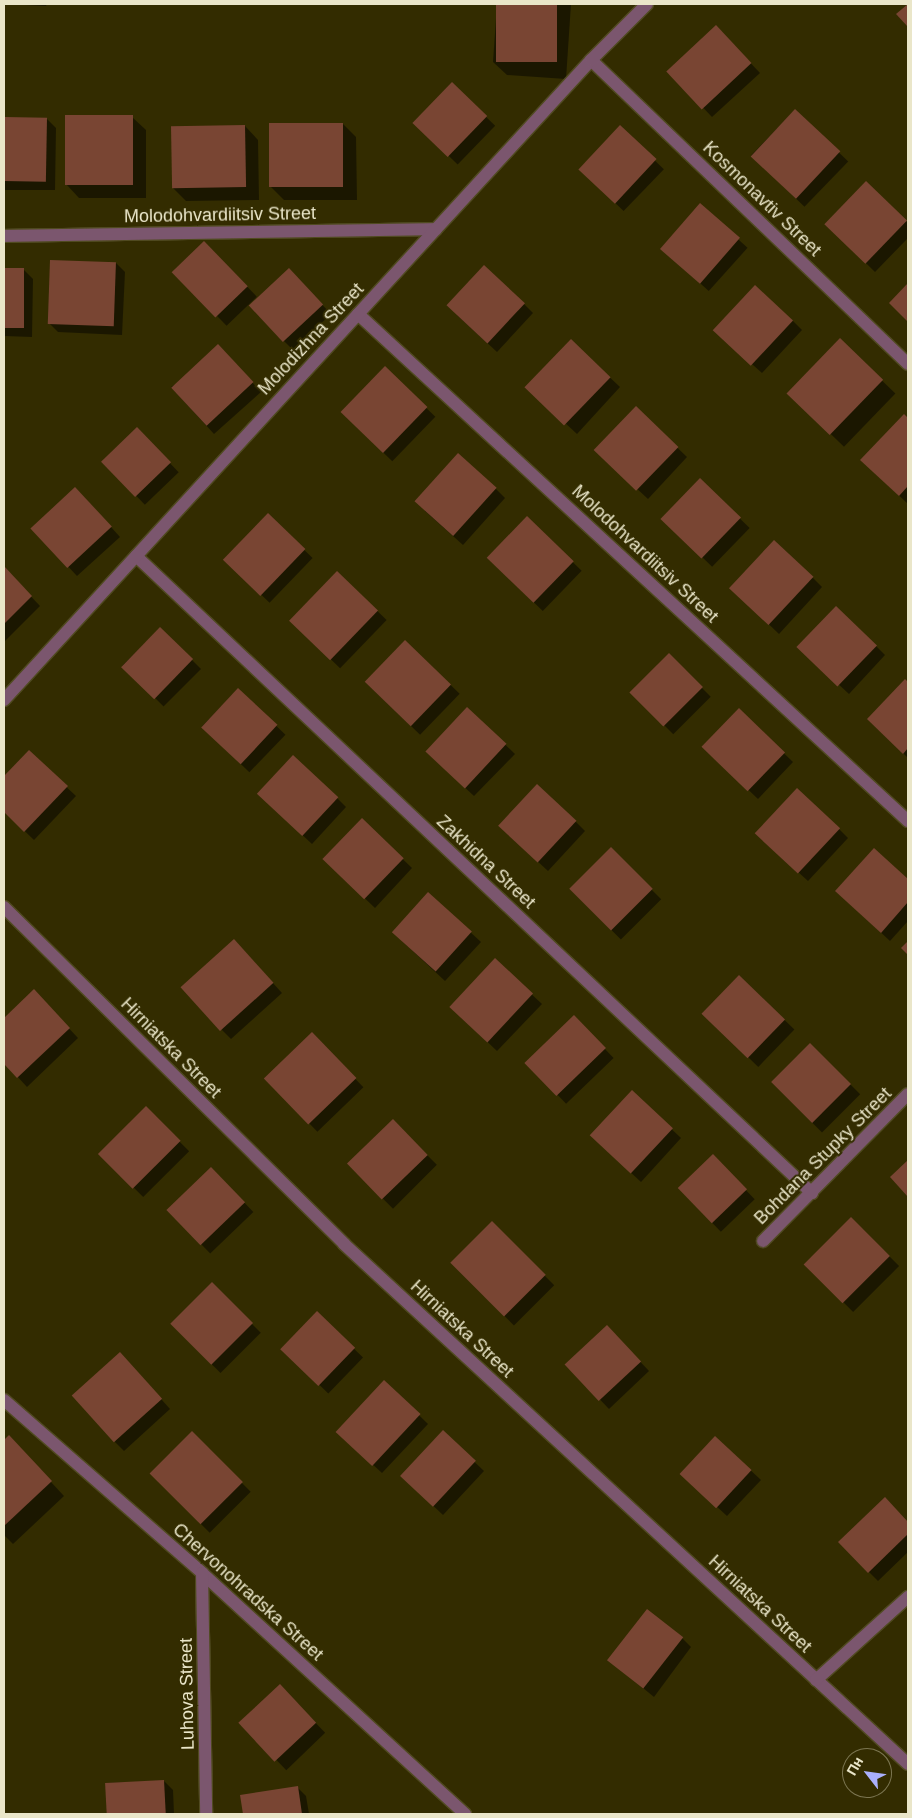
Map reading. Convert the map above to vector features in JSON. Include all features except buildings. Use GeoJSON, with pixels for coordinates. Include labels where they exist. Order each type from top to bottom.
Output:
{"type":"FeatureCollection","features":[{"type":"Feature","properties":{"kind":"street","name":"Molodizhna Street"},"geometry":{"type":"LineString","coordinates":[[4,700],[591,60],[647,4]]}},
{"type":"Feature","properties":{"kind":"street","name":"Kosmonavtiv Street"},"geometry":{"type":"LineString","coordinates":[[591,60],[908,364]]}},
{"type":"Feature","properties":{"kind":"street","name":"Molodohvardiitsiv Street"},"geometry":{"type":"LineString","coordinates":[[4,236],[436,229]]}},
{"type":"Feature","properties":{"kind":"street","name":"Molodohvardiitsiv Street"},"geometry":{"type":"LineString","coordinates":[[358,314],[908,820]]}},
{"type":"Feature","properties":{"kind":"street","name":"Zakhidna Street"},"geometry":{"type":"LineString","coordinates":[[136,556],[812,1193]]}},
{"type":"Feature","properties":{"kind":"street","name":"Hirniatska Street"},"geometry":{"type":"LineString","coordinates":[[4,907],[344,1244],[908,1764]]}},
{"type":"Feature","properties":{"kind":"street","name":"Bohdana Stupky Street"},"geometry":{"type":"LineString","coordinates":[[763,1242],[908,1094]]}},
{"type":"Feature","properties":{"kind":"street","name":"Chervonohradska Street"},"geometry":{"type":"LineString","coordinates":[[4,1400],[202,1573],[465,1814]]}},
{"type":"Feature","properties":{"kind":"street","name":"Luhova Street"},"geometry":{"type":"LineString","coordinates":[[202,1573],[206,1814]]}},
{"type":"Feature","properties":{"kind":"street"},"geometry":{"type":"LineString","coordinates":[[816,1680],[908,1597]]}}]}
